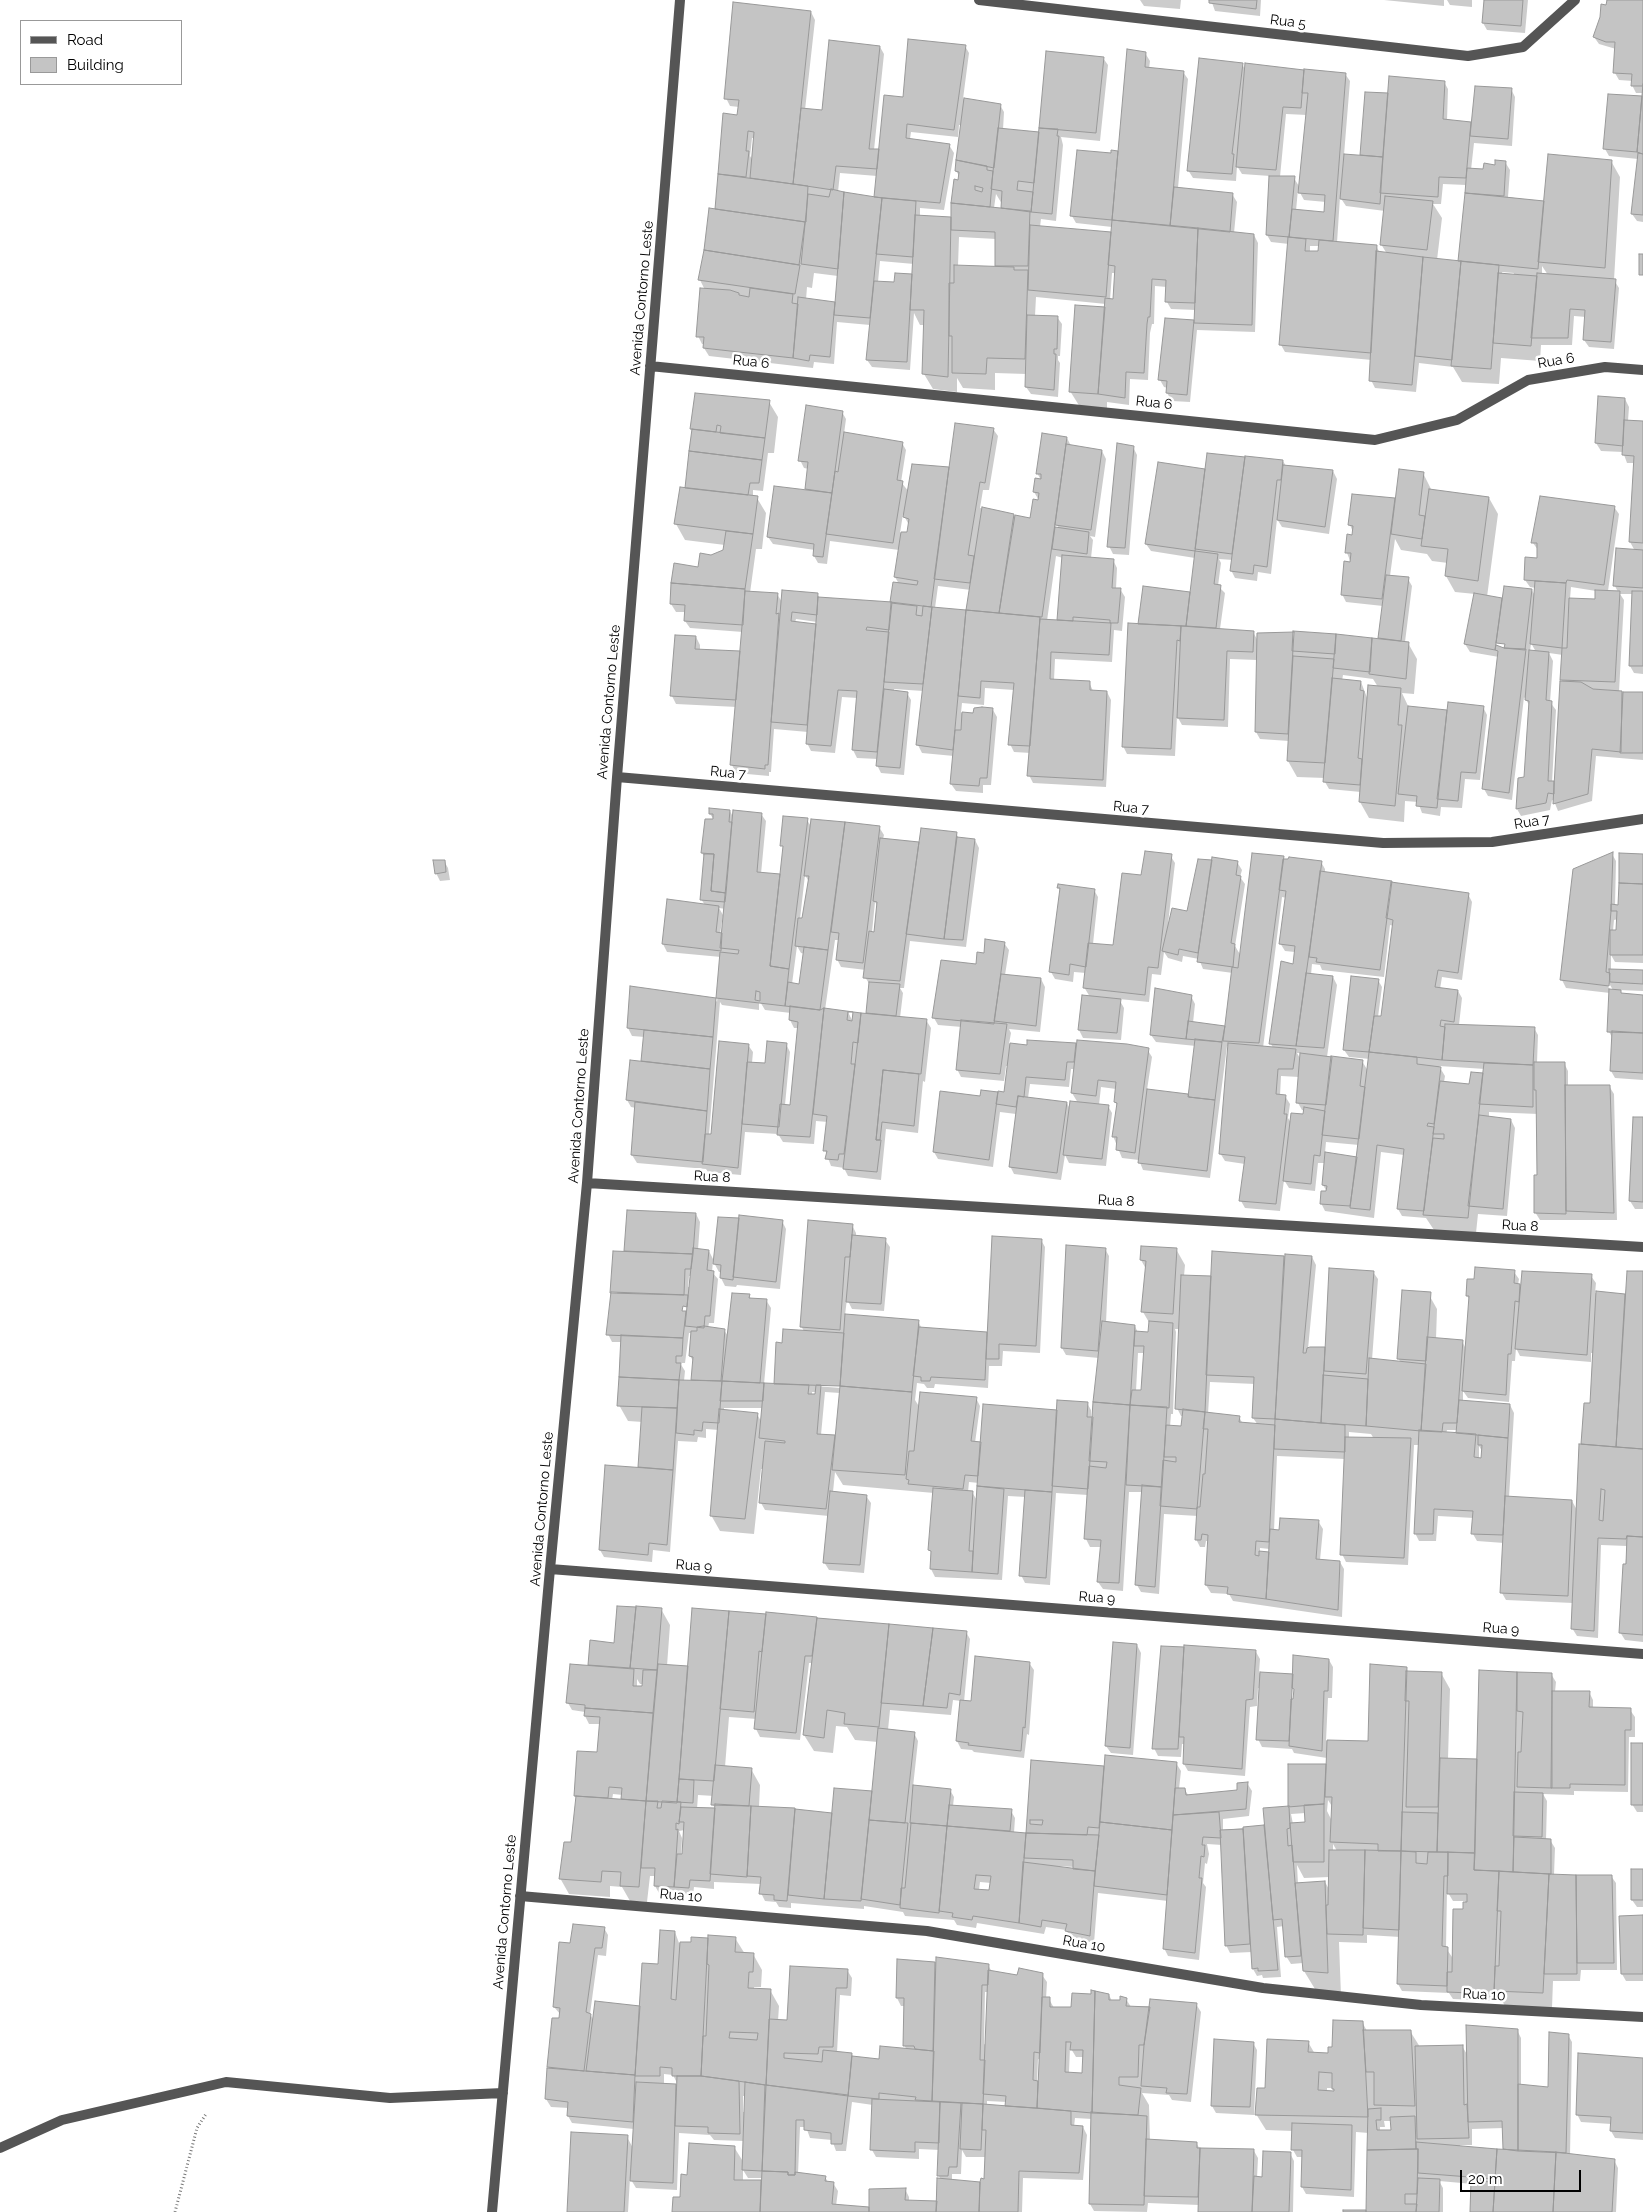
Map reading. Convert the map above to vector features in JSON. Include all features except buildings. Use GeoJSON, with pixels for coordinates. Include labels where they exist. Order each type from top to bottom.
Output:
{"type":"FeatureCollection","features":[{"type":"Feature","properties":{"kind":"street","name":"Avenida Contorno Leste"},"geometry":{"type":"LineString","coordinates":[[492,2212],[587,1183],[617,777],[680,0]]}},
{"type":"Feature","properties":{"kind":"street","name":"Rua 5"},"geometry":{"type":"LineString","coordinates":[[979,0],[1468,56],[1523,47],[1575,0]]}},
{"type":"Feature","properties":{"kind":"street","name":"Rua 6"},"geometry":{"type":"LineString","coordinates":[[650,366],[1375,440],[1457,420],[1528,380],[1605,367],[1643,370]]}},
{"type":"Feature","properties":{"kind":"street","name":"Rua 7"},"geometry":{"type":"LineString","coordinates":[[617,777],[1383,843],[1492,842],[1643,818]]}},
{"type":"Feature","properties":{"kind":"street","name":"Rua 8"},"geometry":{"type":"LineString","coordinates":[[587,1183],[1643,1247]]}},
{"type":"Feature","properties":{"kind":"street","name":"Rua 9"},"geometry":{"type":"LineString","coordinates":[[550,1569],[1643,1654]]}},
{"type":"Feature","properties":{"kind":"street","name":"Rua 10"},"geometry":{"type":"LineString","coordinates":[[520,1896],[927,1931],[1262,1988],[1421,2005],[1643,2017]]}},
{"type":"Feature","properties":{"kind":"street"},"geometry":{"type":"LineString","coordinates":[[0,2148],[62,2120],[226,2082],[390,2098],[503,2093]]}},
{"type":"Feature","properties":{"kind":"path"},"geometry":{"type":"LineString","coordinates":[[175,2212],[197,2128],[226,2082]]}}]}
